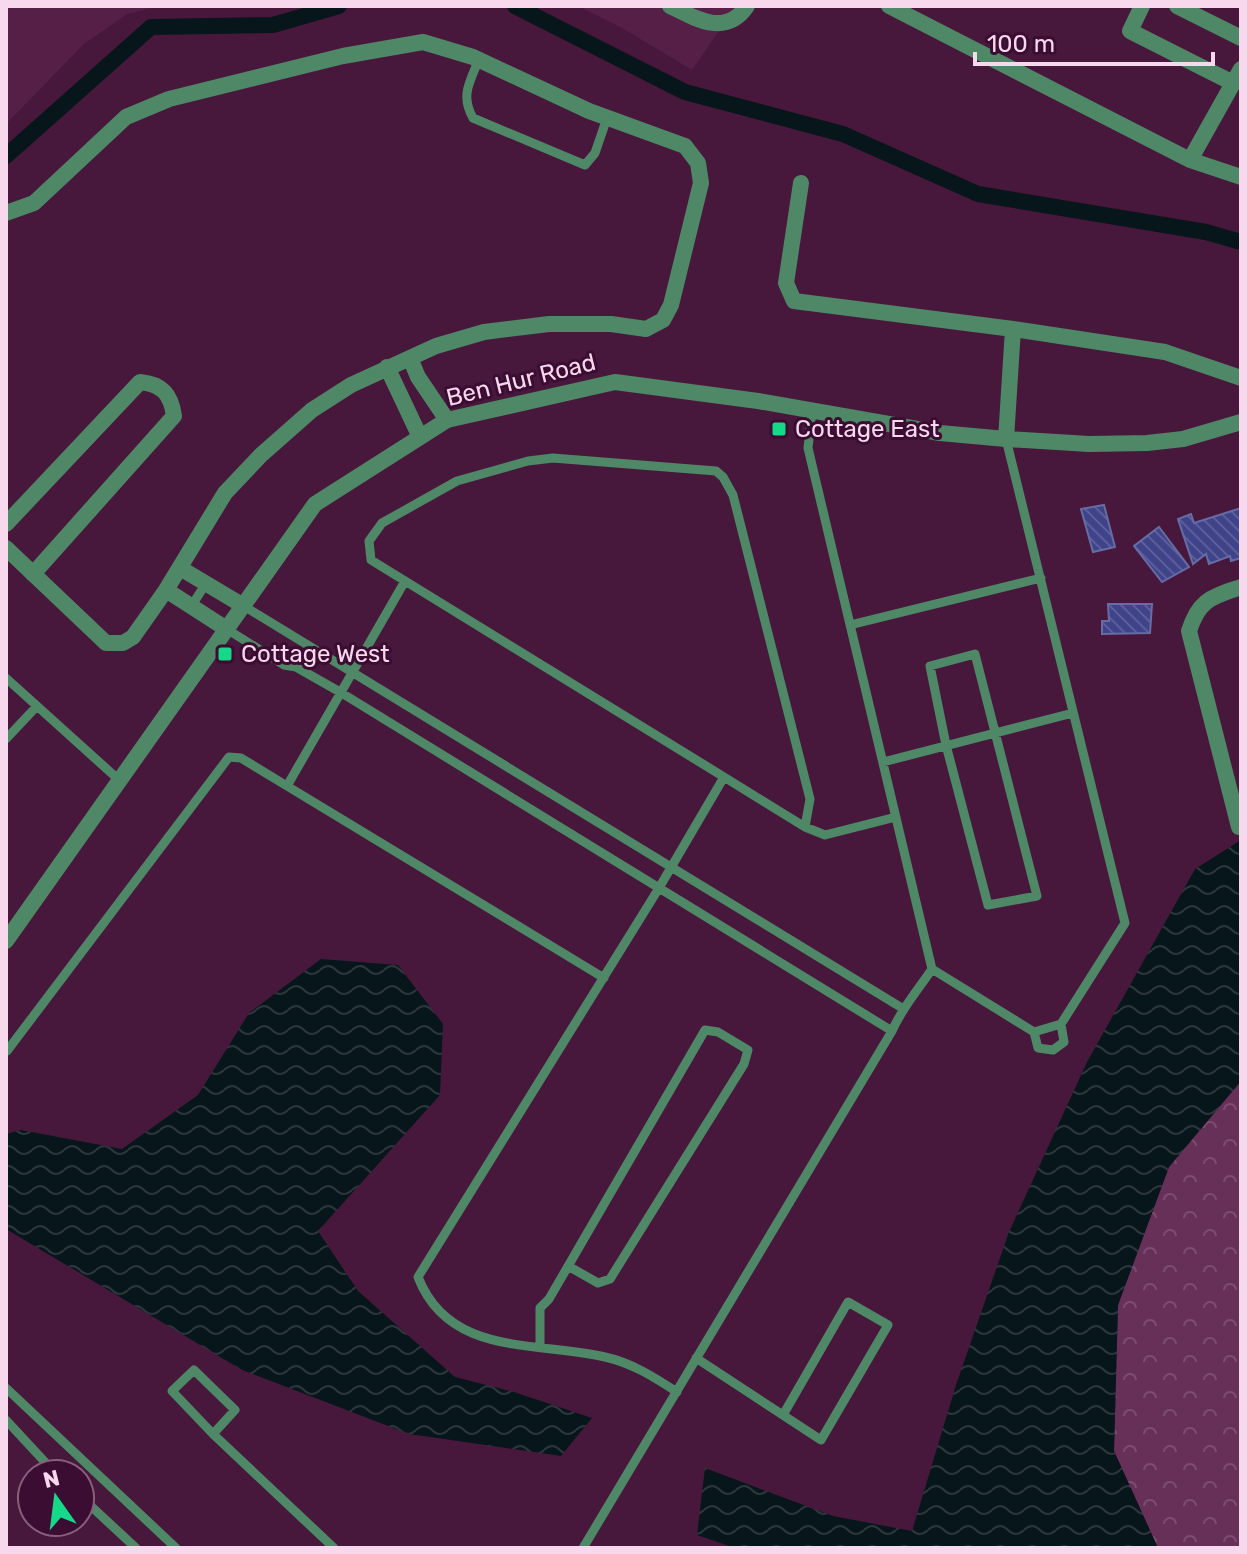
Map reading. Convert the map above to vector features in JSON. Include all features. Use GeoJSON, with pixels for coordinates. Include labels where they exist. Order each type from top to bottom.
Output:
{"type":"FeatureCollection","features":[{"type":"Feature","properties":{"kind":"street"},"geometry":{"type":"LineString","coordinates":[[680,8],[702,22],[718,25],[735,19],[747,6]]}},
{"type":"Feature","properties":{"kind":"street"},"geometry":{"type":"LineString","coordinates":[[889,6],[1190,160],[1241,177]]}},
{"type":"Feature","properties":{"kind":"street"},"geometry":{"type":"LineString","coordinates":[[1142,6],[1130,31],[1237,76],[1190,160]]}},
{"type":"Feature","properties":{"kind":"street"},"geometry":{"type":"LineString","coordinates":[[1177,6],[1241,38]]}},
{"type":"Feature","properties":{"kind":"street"},"geometry":{"type":"LineString","coordinates":[[6,213],[34,203],[126,117],[169,99],[343,56],[423,42],[479,59],[607,118],[685,146],[698,163],[701,183],[671,305],[663,320],[646,329],[611,324],[561,324],[484,332],[436,346],[351,385],[312,410],[261,455],[225,493],[166,590],[133,637],[123,643],[106,643],[6,548]]}},
{"type":"Feature","properties":{"kind":"street"},"geometry":{"type":"LineString","coordinates":[[801,183],[786,283],[794,301],[1165,352],[1241,378]]}},
{"type":"Feature","properties":{"kind":"street"},"geometry":{"type":"LineString","coordinates":[[1006,439],[1013,329]]}},
{"type":"Feature","properties":{"kind":"street"},"geometry":{"type":"LineString","coordinates":[[410,358],[447,420]]}},
{"type":"Feature","properties":{"kind":"street"},"geometry":{"type":"LineString","coordinates":[[387,367],[420,437]]}},
{"type":"Feature","properties":{"kind":"street"},"geometry":{"type":"LineString","coordinates":[[6,524],[140,382],[156,384],[172,399],[174,416],[33,574]]}},
{"type":"Feature","properties":{"kind":"street","name":"Ben Hur Road"},"geometry":{"type":"LineString","coordinates":[[6,941],[315,504],[447,420],[615,382],[940,433],[1006,439],[1089,444],[1147,443],[1183,439],[1241,422]]}},
{"type":"Feature","properties":{"kind":"street"},"geometry":{"type":"LineString","coordinates":[[180,568],[242,605]]}},
{"type":"Feature","properties":{"kind":"street"},"geometry":{"type":"LineString","coordinates":[[1239,827],[1234,778],[1189,631],[1195,612],[1208,599],[1241,587]]}},
{"type":"Feature","properties":{"kind":"street"},"geometry":{"type":"LineString","coordinates":[[166,590],[225,628]]}},
{"type":"Feature","properties":{"kind":"lane"},"geometry":{"type":"LineString","coordinates":[[479,59],[466,92],[466,106],[473,118],[585,165],[595,153],[607,118]]}},
{"type":"Feature","properties":{"kind":"lane"},"geometry":{"type":"LineString","coordinates":[[401,398],[425,387]]}},
{"type":"Feature","properties":{"kind":"lane"},"geometry":{"type":"LineString","coordinates":[[812,411],[808,448],[932,969],[1034,1032],[1038,1048],[1053,1050],[1064,1042],[1061,1024]]}},
{"type":"Feature","properties":{"kind":"lane"},"geometry":{"type":"LineString","coordinates":[[1006,439],[1125,923],[1061,1024],[1034,1032]]}},
{"type":"Feature","properties":{"kind":"lane"},"geometry":{"type":"LineString","coordinates":[[805,827],[810,799],[733,495],[716,471],[553,458],[528,461],[457,481],[382,523],[369,541],[371,560],[805,827],[825,835],[896,817]]}},
{"type":"Feature","properties":{"kind":"lane"},"geometry":{"type":"LineString","coordinates":[[850,625],[1041,578]]}},
{"type":"Feature","properties":{"kind":"lane"},"geometry":{"type":"LineString","coordinates":[[287,786],[405,581]]}},
{"type":"Feature","properties":{"kind":"lane"},"geometry":{"type":"LineString","coordinates":[[192,605],[205,585]]}},
{"type":"Feature","properties":{"kind":"lane"},"geometry":{"type":"LineString","coordinates":[[242,605],[902,1008]]}},
{"type":"Feature","properties":{"kind":"lane"},"geometry":{"type":"LineString","coordinates":[[225,628],[284,665],[296,667],[340,692],[892,1031]]}},
{"type":"Feature","properties":{"kind":"lane"},"geometry":{"type":"LineString","coordinates":[[975,654],[1037,896],[988,905],[946,745],[930,666],[975,654]]}},
{"type":"Feature","properties":{"kind":"lane"},"geometry":{"type":"LineString","coordinates":[[6,678],[119,780]]}},
{"type":"Feature","properties":{"kind":"lane"},"geometry":{"type":"LineString","coordinates":[[6,739],[37,706]]}},
{"type":"Feature","properties":{"kind":"lane"},"geometry":{"type":"LineString","coordinates":[[883,762],[1073,713]]}},
{"type":"Feature","properties":{"kind":"lane"},"geometry":{"type":"LineString","coordinates":[[7,1051],[229,757],[241,758],[604,978]]}},
{"type":"Feature","properties":{"kind":"lane"},"geometry":{"type":"LineString","coordinates":[[677,1392],[645,1371],[607,1357],[540,1346],[499,1344],[465,1331],[424,1293],[418,1277],[604,978],[724,777]]}},
{"type":"Feature","properties":{"kind":"lane"},"geometry":{"type":"LineString","coordinates":[[583,1548],[892,1031],[902,1008],[910,1002],[932,969]]}},
{"type":"Feature","properties":{"kind":"lane"},"geometry":{"type":"LineString","coordinates":[[540,1346],[540,1308],[549,1299],[568,1266],[705,1030],[718,1032],[748,1050],[744,1064],[610,1279],[598,1283],[568,1266]]}},
{"type":"Feature","properties":{"kind":"lane"},"geometry":{"type":"LineString","coordinates":[[696,1358],[821,1440],[888,1325],[848,1302],[783,1415]]}},
{"type":"Feature","properties":{"kind":"lane"},"geometry":{"type":"LineString","coordinates":[[213,1434],[235,1410],[194,1370],[172,1391],[213,1434],[334,1548]]}},
{"type":"Feature","properties":{"kind":"lane"},"geometry":{"type":"LineString","coordinates":[[6,1388],[176,1548]]}},
{"type":"Feature","properties":{"kind":"lane"},"geometry":{"type":"LineString","coordinates":[[6,1420],[41,1458]]}},
{"type":"Feature","properties":{"kind":"lane"},"geometry":{"type":"LineString","coordinates":[[96,1511],[136,1548]]}},
{"type":"Feature","properties":{"kind":"shaded area"},"geometry":{"type":"Polygon","coordinates":[[[6,6],[159,6],[127,14],[84,44],[6,124],[6,6]]]}},
{"type":"Feature","properties":{"kind":"shaded area"},"geometry":{"type":"Polygon","coordinates":[[[578,6],[736,6],[692,70],[578,6]]]}},
{"type":"Feature","properties":{"kind":"green space"},"geometry":{"type":"Polygon","coordinates":[[[1241,1081],[1241,1548],[1158,1548],[1114,1451],[1118,1305],[1169,1167],[1241,1081]]]}},
{"type":"Feature","properties":{"kind":"water"},"geometry":{"type":"Polygon","coordinates":[[[1241,840],[1241,1081],[1169,1167],[1118,1305],[1114,1451],[1158,1548],[735,1548],[697,1535],[705,1468],[833,1516],[912,1531],[956,1385],[1009,1232],[1087,1062],[1195,869],[1241,840]]]}},
{"type":"Feature","properties":{"kind":"water"},"geometry":{"type":"Polygon","coordinates":[[[321,959],[398,965],[443,1024],[440,1095],[318,1231],[358,1291],[455,1377],[514,1392],[592,1418],[561,1456],[409,1434],[242,1370],[6,1229],[6,1134],[21,1130],[122,1149],[198,1095],[249,1013],[321,959]]]}},
{"type":"Feature","properties":{"kind":"building"},"geometry":{"type":"Polygon","coordinates":[[[1104,505],[1115,547],[1093,552],[1081,509],[1104,505]]]}},
{"type":"Feature","properties":{"kind":"building"},"geometry":{"type":"Polygon","coordinates":[[[1241,508],[1241,558],[1231,561],[1230,556],[1209,564],[1206,554],[1193,564],[1178,519],[1191,514],[1194,523],[1241,508]]]}},
{"type":"Feature","properties":{"kind":"building"},"geometry":{"type":"Polygon","coordinates":[[[1159,527],[1189,567],[1162,582],[1134,546],[1159,527]]]}},
{"type":"Feature","properties":{"kind":"building"},"geometry":{"type":"Polygon","coordinates":[[[1108,604],[1152,604],[1150,633],[1102,634],[1102,621],[1109,621],[1108,604]]]}},
{"type":"Feature","properties":{"kind":"waterway"},"geometry":{"type":"LineString","coordinates":[[6,156],[151,27],[273,25],[339,6]]}},
{"type":"Feature","properties":{"kind":"waterway"},"geometry":{"type":"LineString","coordinates":[[515,6],[685,92],[843,134],[978,194],[1206,232],[1241,242]]}},
{"type":"Feature","properties":{"kind":"place","name":"Cottage East"},"geometry":{"type":"Point","coordinates":[779,429]}},
{"type":"Feature","properties":{"kind":"place","name":"Cottage West"},"geometry":{"type":"Point","coordinates":[225,654]}}]}
